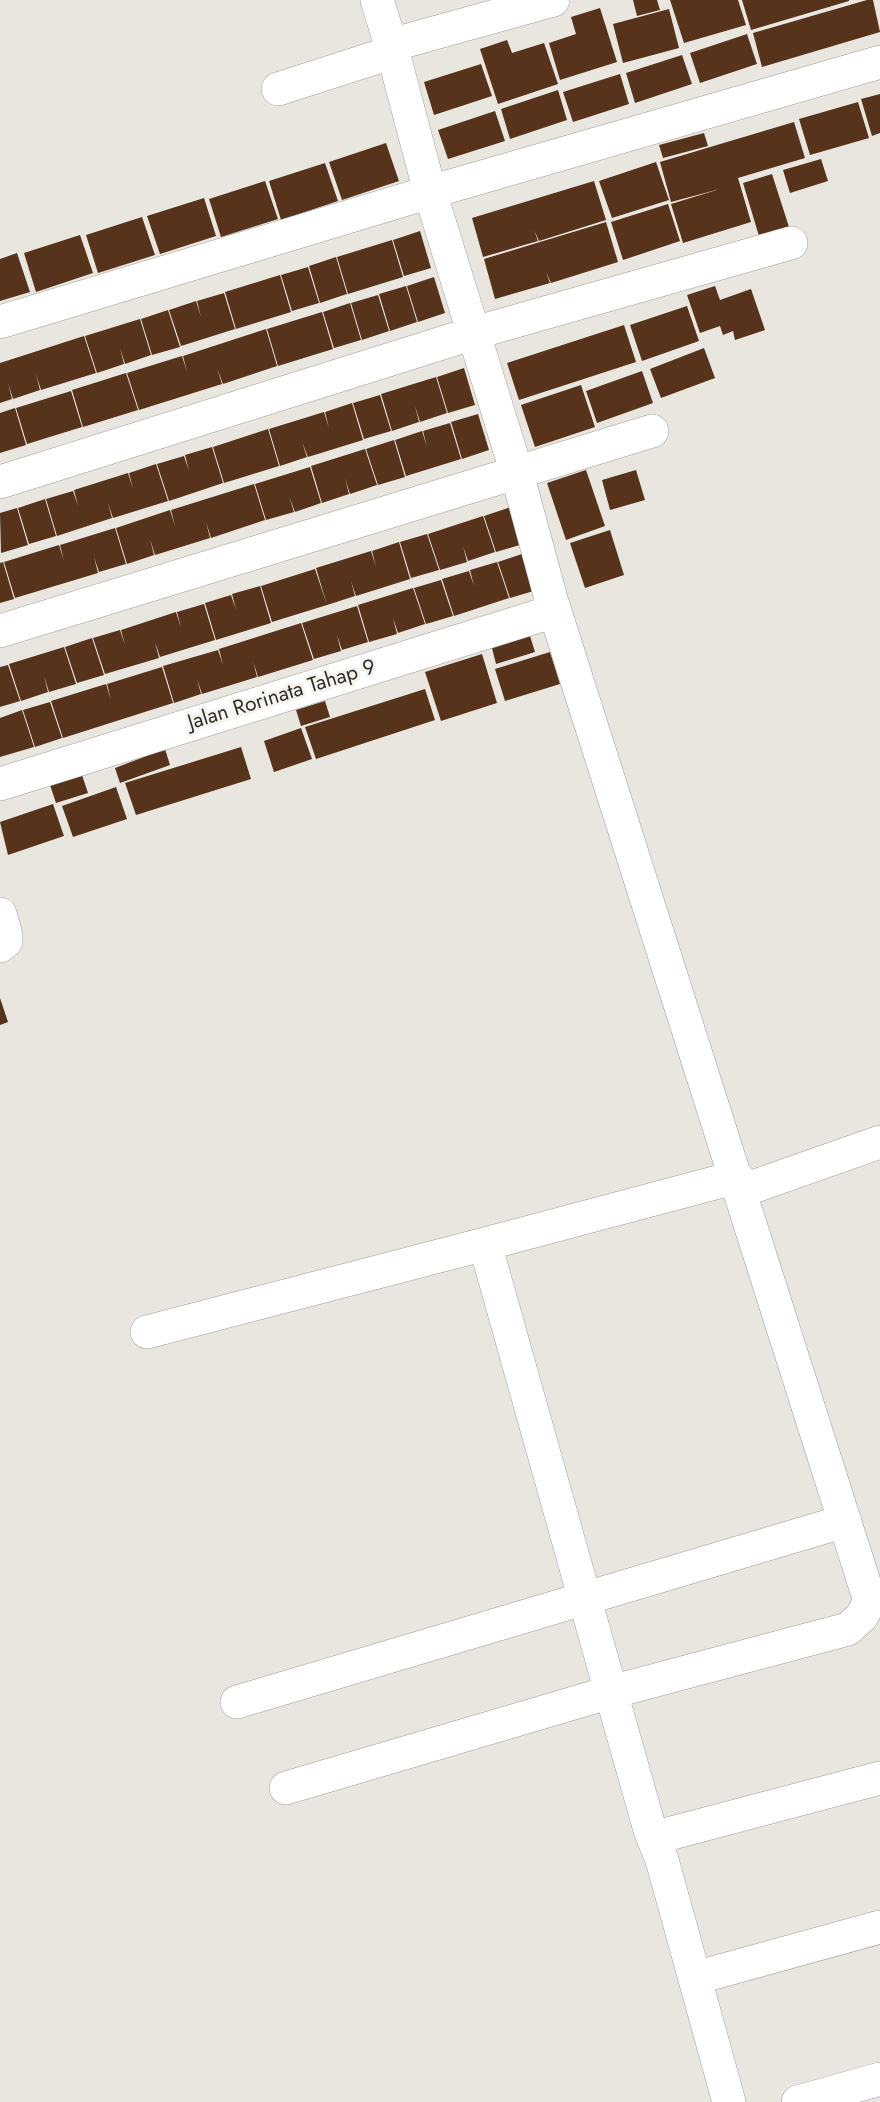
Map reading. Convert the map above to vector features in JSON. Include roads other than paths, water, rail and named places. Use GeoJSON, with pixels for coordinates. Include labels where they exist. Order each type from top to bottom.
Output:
{"type":"FeatureCollection","features":[{"type":"Feature","properties":{"kind":"street"},"geometry":{"type":"LineString","coordinates":[[286,1788],[611,1692],[848,1629],[862,1616],[870,1601],[551,598],[516,470],[430,192],[377,0]]}},
{"type":"Feature","properties":{"kind":"street"},"geometry":{"type":"LineString","coordinates":[[278,89],[392,49],[553,0]]}},
{"type":"Feature","properties":{"kind":"street"},"geometry":{"type":"LineString","coordinates":[[0,322],[430,192],[880,62]]}},
{"type":"Feature","properties":{"kind":"street"},"geometry":{"type":"LineString","coordinates":[[0,482],[474,333],[791,243]]}},
{"type":"Feature","properties":{"kind":"street"},"geometry":{"type":"LineString","coordinates":[[0,632],[516,470],[652,431]]}},
{"type":"Feature","properties":{"kind":"street","name":"Jalan Rorinata Tahap 9"},"geometry":{"type":"LineString","coordinates":[[0,784],[542,615],[550,609],[551,598]]}},
{"type":"Feature","properties":{"kind":"street"},"geometry":{"type":"LineString","coordinates":[[0,914],[6,941],[0,946]]}},
{"type":"Feature","properties":{"kind":"street"},"geometry":{"type":"LineString","coordinates":[[147,1332],[485,1244],[739,1184],[880,1142]]}},
{"type":"Feature","properties":{"kind":"street"},"geometry":{"type":"LineString","coordinates":[[485,1244],[729,2102]]}},
{"type":"Feature","properties":{"kind":"street"},"geometry":{"type":"LineString","coordinates":[[237,1701],[845,1521]]}},
{"type":"Feature","properties":{"kind":"street"},"geometry":{"type":"LineString","coordinates":[[653,1838],[880,1778]]}},
{"type":"Feature","properties":{"kind":"street"},"geometry":{"type":"LineString","coordinates":[[695,1978],[880,1927]]}},
{"type":"Feature","properties":{"kind":"street"},"geometry":{"type":"LineString","coordinates":[[798,2102],[880,2079]]}}]}
